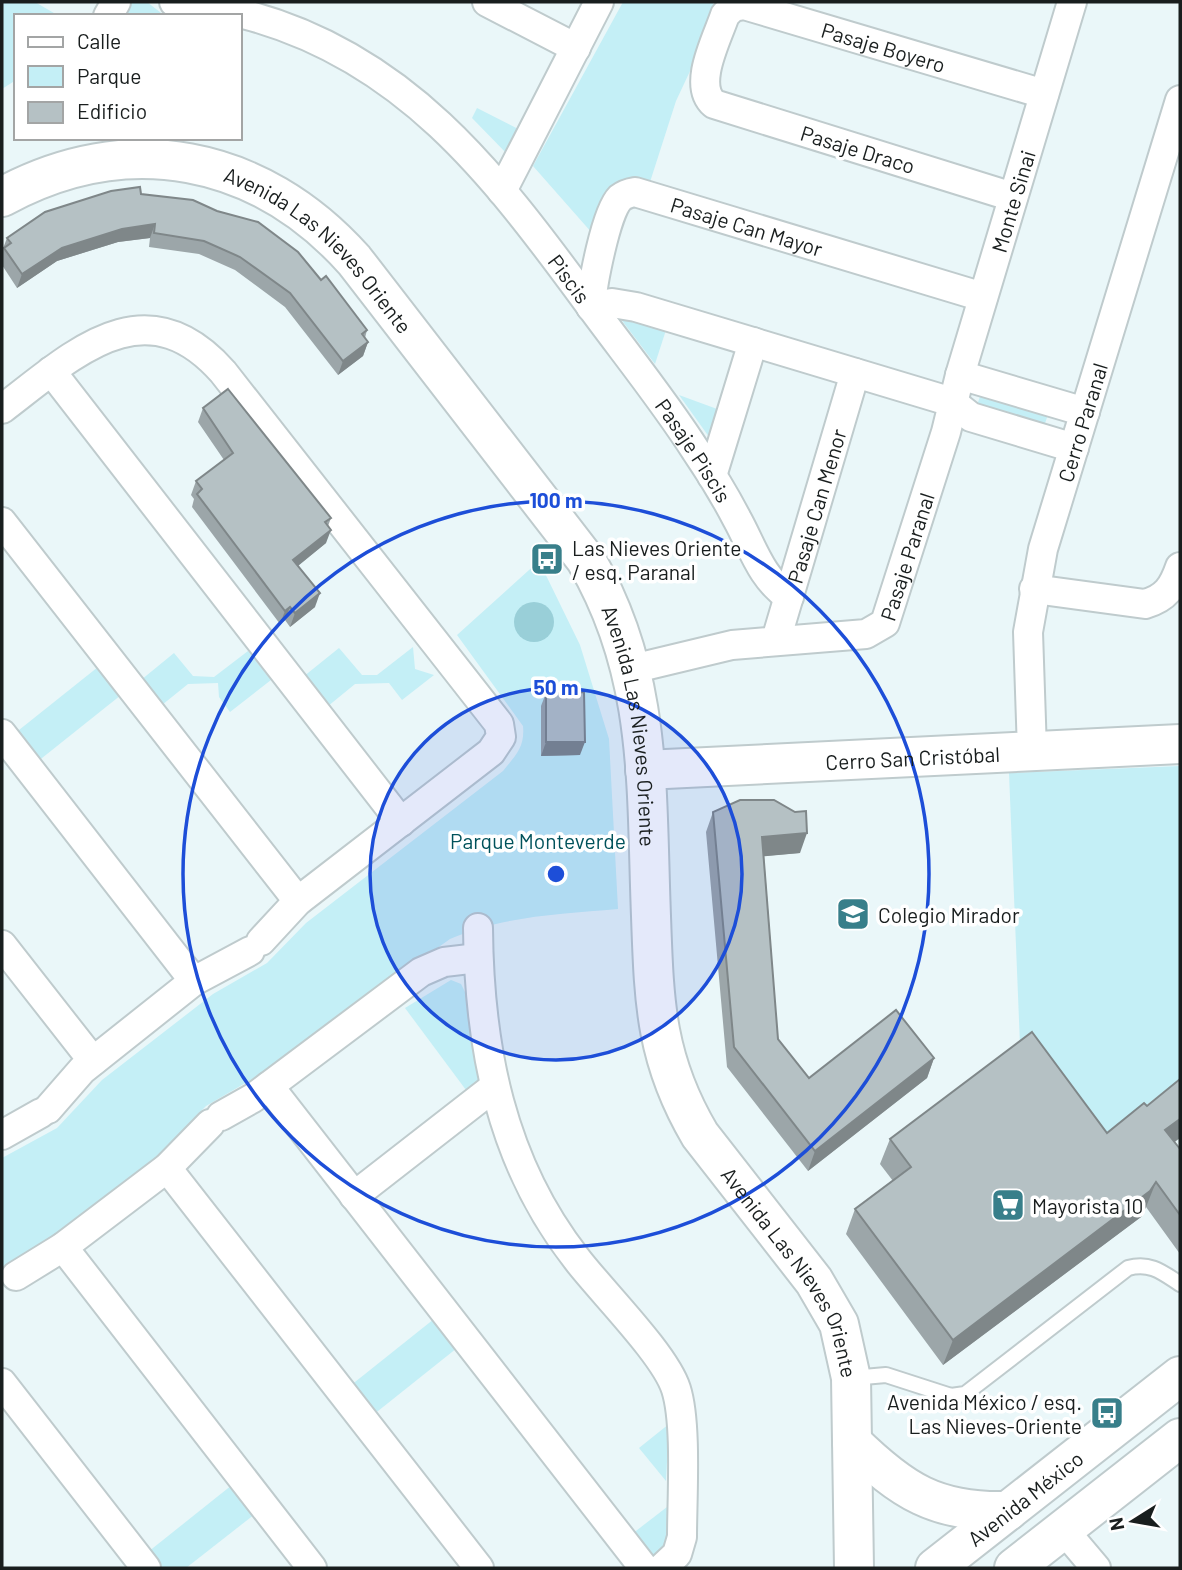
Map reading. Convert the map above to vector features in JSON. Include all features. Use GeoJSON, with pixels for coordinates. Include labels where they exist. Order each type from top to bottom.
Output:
{"type":"FeatureCollection","features":[{"type":"Feature","properties":{"kind":"street","name":"Piscis"},"geometry":{"type":"LineString","coordinates":[[174,2],[239,14]]}},
{"type":"Feature","properties":{"kind":"street"},"geometry":{"type":"LineString","coordinates":[[486,2],[576,48]]}},
{"type":"Feature","properties":{"kind":"street"},"geometry":{"type":"LineString","coordinates":[[502,191],[599,2]]}},
{"type":"Feature","properties":{"kind":"street","name":"Monte Sinai"},"geometry":{"type":"LineString","coordinates":[[956,388],[1072,2]]}},
{"type":"Feature","properties":{"kind":"street","name":"Pasaje Boyero"},"geometry":{"type":"LineString","coordinates":[[707,96],[704,81],[725,15],[733,7],[744,5],[1044,94]]}},
{"type":"Feature","properties":{"kind":"street","name":"Piscis"},"geometry":{"type":"LineString","coordinates":[[242,15],[267,21],[359,61],[389,80],[432,115],[502,191],[591,307],[612,303],[636,307],[855,373],[1085,412]]}},
{"type":"Feature","properties":{"kind":"street","name":"Pasaje Draco"},"geometry":{"type":"LineString","coordinates":[[707,96],[719,106],[1013,197]]}},
{"type":"Feature","properties":{"kind":"street","name":"Cerro Paranal"},"geometry":{"type":"LineString","coordinates":[[1032,751],[1027,656],[1034,589],[1180,100]]}},
{"type":"Feature","properties":{"kind":"street","name":"Avenida Las Nieves Oriente"},"geometry":{"type":"LineString","coordinates":[[2,197],[71,167],[141,158],[186,162],[237,176],[281,197],[312,219],[354,260],[566,532],[605,594],[632,669],[645,770],[656,1013],[672,1082],[700,1135],[828,1302],[845,1342],[851,1378],[855,1568]]}},
{"type":"Feature","properties":{"kind":"street","name":"Pasaje Can Mayor"},"geometry":{"type":"LineString","coordinates":[[591,307],[595,272],[614,208],[625,195],[635,192],[983,297]]}},
{"type":"Feature","properties":{"kind":"street","name":"Pasaje Piscis"},"geometry":{"type":"LineString","coordinates":[[591,307],[712,476],[763,572],[789,597]]}},
{"type":"Feature","properties":{"kind":"street"},"geometry":{"type":"LineString","coordinates":[[2,409],[94,341],[121,333],[162,332],[180,338],[204,352],[232,382],[496,719],[501,737],[496,748],[298,901],[255,946],[194,982],[93,1062],[45,1111],[2,1135]]}},
{"type":"Feature","properties":{"kind":"street"},"geometry":{"type":"LineString","coordinates":[[712,476],[753,342]]}},
{"type":"Feature","properties":{"kind":"street"},"geometry":{"type":"LineString","coordinates":[[51,371],[401,822]]}},
{"type":"Feature","properties":{"kind":"street","name":"Pasaje Can Menor"},"geometry":{"type":"LineString","coordinates":[[776,640],[855,373]]}},
{"type":"Feature","properties":{"kind":"street","name":"Piscis"},"geometry":{"type":"LineString","coordinates":[[956,388],[971,417],[1074,448]]}},
{"type":"Feature","properties":{"kind":"street","name":"Pasaje Paranal"},"geometry":{"type":"LineString","coordinates":[[632,669],[704,651],[776,640],[866,635],[885,623],[946,432],[956,388]]}},
{"type":"Feature","properties":{"kind":"street"},"geometry":{"type":"LineString","coordinates":[[2,522],[298,901]]}},
{"type":"Feature","properties":{"kind":"street"},"geometry":{"type":"LineString","coordinates":[[1034,589],[1145,604],[1163,597],[1170,590],[1180,567]]}},
{"type":"Feature","properties":{"kind":"street"},"geometry":{"type":"LineString","coordinates":[[2,734],[194,982]]}},
{"type":"Feature","properties":{"kind":"street","name":"Cerro San Cristóbal"},"geometry":{"type":"LineString","coordinates":[[645,770],[1180,744]]}},
{"type":"Feature","properties":{"kind":"street"},"geometry":{"type":"LineString","coordinates":[[478,928],[483,1023],[494,1087],[515,1151],[550,1221],[574,1256],[664,1366],[676,1388],[680,1413],[682,1537],[677,1553],[662,1568]]}},
{"type":"Feature","properties":{"kind":"street"},"geometry":{"type":"LineString","coordinates":[[2,945],[93,1062]]}},
{"type":"Feature","properties":{"kind":"street"},"geometry":{"type":"LineString","coordinates":[[16,1276],[62,1247],[167,1168],[216,1120],[269,1086],[421,972],[444,962],[478,958]]}},
{"type":"Feature","properties":{"kind":"street"},"geometry":{"type":"LineString","coordinates":[[269,1086],[644,1568]]}},
{"type":"Feature","properties":{"kind":"street"},"geometry":{"type":"LineString","coordinates":[[354,1196],[494,1087]]}},
{"type":"Feature","properties":{"kind":"street"},"geometry":{"type":"LineString","coordinates":[[167,1168],[479,1568]]}},
{"type":"Feature","properties":{"kind":"street"},"geometry":{"type":"LineString","coordinates":[[62,1247],[312,1568]]}},
{"type":"Feature","properties":{"kind":"street","name":"Avenida México"},"geometry":{"type":"LineString","coordinates":[[935,1568],[1180,1376]]}},
{"type":"Feature","properties":{"kind":"street"},"geometry":{"type":"LineString","coordinates":[[2,1383],[146,1568]]}},
{"type":"Feature","properties":{"kind":"street"},"geometry":{"type":"LineString","coordinates":[[852,1442],[880,1469],[924,1499],[961,1510],[1007,1511]]}},
{"type":"Feature","properties":{"kind":"street"},"geometry":{"type":"LineString","coordinates":[[1014,1568],[1063,1530],[1175,1452]]}},
{"type":"Feature","properties":{"kind":"street"},"geometry":{"type":"LineString","coordinates":[[1063,1530],[1096,1568]]}},
{"type":"Feature","properties":{"kind":"lane"},"geometry":{"type":"LineString","coordinates":[[851,1378],[886,1375],[951,1396],[965,1394],[1128,1268],[1144,1264],[1151,1266],[1180,1284]]}},
{"type":"Feature","properties":{"kind":"green space"},"geometry":{"type":"Polygon","coordinates":[[[2,2],[35,2],[56,14],[14,14],[14,81],[2,89],[2,2]]]}},
{"type":"Feature","properties":{"kind":"green space"},"geometry":{"type":"Polygon","coordinates":[[[110,2],[147,2],[162,14],[103,14],[110,2]]]}},
{"type":"Feature","properties":{"kind":"green space"},"geometry":{"type":"Polygon","coordinates":[[[623,2],[712,2],[718,11],[699,65],[691,69],[676,101],[650,182],[600,242],[533,166],[623,2]]]}},
{"type":"Feature","properties":{"kind":"green space"},"geometry":{"type":"Polygon","coordinates":[[[477,108],[524,132],[510,157],[472,118],[477,108]]]}},
{"type":"Feature","properties":{"kind":"green space"},"geometry":{"type":"Polygon","coordinates":[[[620,318],[666,330],[655,364],[620,318]]]}},
{"type":"Feature","properties":{"kind":"green space"},"geometry":{"type":"Polygon","coordinates":[[[982,391],[1049,412],[1044,426],[977,405],[982,391]]]}},
{"type":"Feature","properties":{"kind":"green space"},"geometry":{"type":"Polygon","coordinates":[[[679,395],[728,413],[717,448],[679,395]]]}},
{"type":"Feature","properties":{"kind":"green space","name":"Parque Monteverde"},"geometry":{"type":"Polygon","coordinates":[[[539,561],[580,645],[609,739],[618,909],[511,921],[490,925],[450,939],[254,1078],[206,1106],[144,1170],[2,1282],[2,1158],[57,1128],[102,1080],[213,994],[267,963],[306,923],[503,771],[516,755],[523,740],[523,726],[457,635],[539,561]]]}},
{"type":"Feature","properties":{"kind":"green space"},"geometry":{"type":"Polygon","coordinates":[[[413,647],[415,669],[434,675],[402,700],[389,683],[355,684],[322,711],[298,681],[339,648],[362,675],[377,675],[413,647]]]}},
{"type":"Feature","properties":{"kind":"green space"},"geometry":{"type":"Polygon","coordinates":[[[248,651],[271,680],[230,712],[219,697],[218,683],[188,684],[162,705],[141,680],[174,653],[193,676],[214,677],[248,651]]]}},
{"type":"Feature","properties":{"kind":"green space"},"geometry":{"type":"Polygon","coordinates":[[[98,667],[121,695],[37,762],[14,734],[98,667]]]}},
{"type":"Feature","properties":{"kind":"green space"},"geometry":{"type":"Polygon","coordinates":[[[1180,766],[1180,1079],[1096,1144],[1020,1045],[1009,773],[1180,766]]]}},
{"type":"Feature","properties":{"kind":"green space"},"geometry":{"type":"Polygon","coordinates":[[[451,980],[461,984],[467,996],[478,1080],[466,1090],[405,1008],[451,980]]]}},
{"type":"Feature","properties":{"kind":"green space"},"geometry":{"type":"Polygon","coordinates":[[[434,1319],[457,1348],[373,1415],[350,1386],[434,1319]]]}},
{"type":"Feature","properties":{"kind":"green space"},"geometry":{"type":"Polygon","coordinates":[[[669,1424],[666,1481],[639,1448],[669,1424]]]}},
{"type":"Feature","properties":{"kind":"green space"},"geometry":{"type":"Polygon","coordinates":[[[232,1485],[255,1514],[186,1568],[161,1568],[148,1552],[232,1485]]]}},
{"type":"Feature","properties":{"kind":"green space"},"geometry":{"type":"Polygon","coordinates":[[[667,1507],[669,1551],[654,1562],[632,1534],[667,1507]]]}},
{"type":"Feature","properties":{"kind":"shaded area"},"geometry":{"type":"Polygon","coordinates":[[[534,602],[542,603],[548,608],[553,614],[553,630],[548,636],[542,641],[534,642],[526,641],[520,636],[515,630],[514,622],[515,614],[520,608],[526,603],[534,602]]]}},
{"type":"Feature","properties":{"kind":"building"},"geometry":{"type":"Polygon","coordinates":[[[140,187],[141,194],[193,200],[217,211],[258,222],[298,252],[321,280],[326,276],[367,330],[362,334],[368,342],[343,361],[290,293],[240,257],[204,241],[154,233],[155,224],[122,229],[62,248],[22,274],[4,248],[11,243],[7,238],[45,212],[111,191],[140,187]]]}},
{"type":"Feature","properties":{"kind":"building"},"geometry":{"type":"Polygon","coordinates":[[[228,389],[331,518],[325,522],[331,530],[293,560],[320,593],[295,613],[290,607],[285,611],[197,494],[202,489],[196,481],[233,453],[203,408],[228,389]]]}},
{"type":"Feature","properties":{"kind":"building"},"geometry":{"type":"Polygon","coordinates":[[[584,692],[585,742],[546,742],[546,693],[584,692]]]}},
{"type":"Feature","properties":{"kind":"building"},"geometry":{"type":"Polygon","coordinates":[[[740,800],[774,800],[795,812],[806,811],[807,833],[762,837],[778,1039],[809,1078],[896,1010],[934,1058],[815,1151],[734,1047],[713,812],[740,800]]]}},
{"type":"Feature","properties":{"kind":"building","name":"Mayorista 10"},"geometry":{"type":"Polygon","coordinates":[[[1032,1032],[1107,1133],[1144,1103],[1147,1106],[1180,1079],[1180,1119],[1165,1130],[1180,1149],[1180,1215],[1156,1182],[1150,1191],[953,1340],[855,1209],[911,1167],[890,1139],[1032,1032]]]}},
{"type":"Feature","properties":{"kind":"place","name":"Las Nieves Oriente / esq. Paranal"},"geometry":{"type":"Point","coordinates":[547,559]}},
{"type":"Feature","properties":{"kind":"place","name":"Colegio Mirador"},"geometry":{"type":"Point","coordinates":[853,914]}},
{"type":"Feature","properties":{"kind":"place","name":"Mayorista 10"},"geometry":{"type":"Point","coordinates":[1008,1205]}},
{"type":"Feature","properties":{"kind":"place","name":"Avenida México / esq. Las Nieves-Oriente"},"geometry":{"type":"Point","coordinates":[1107,1413]}}]}
